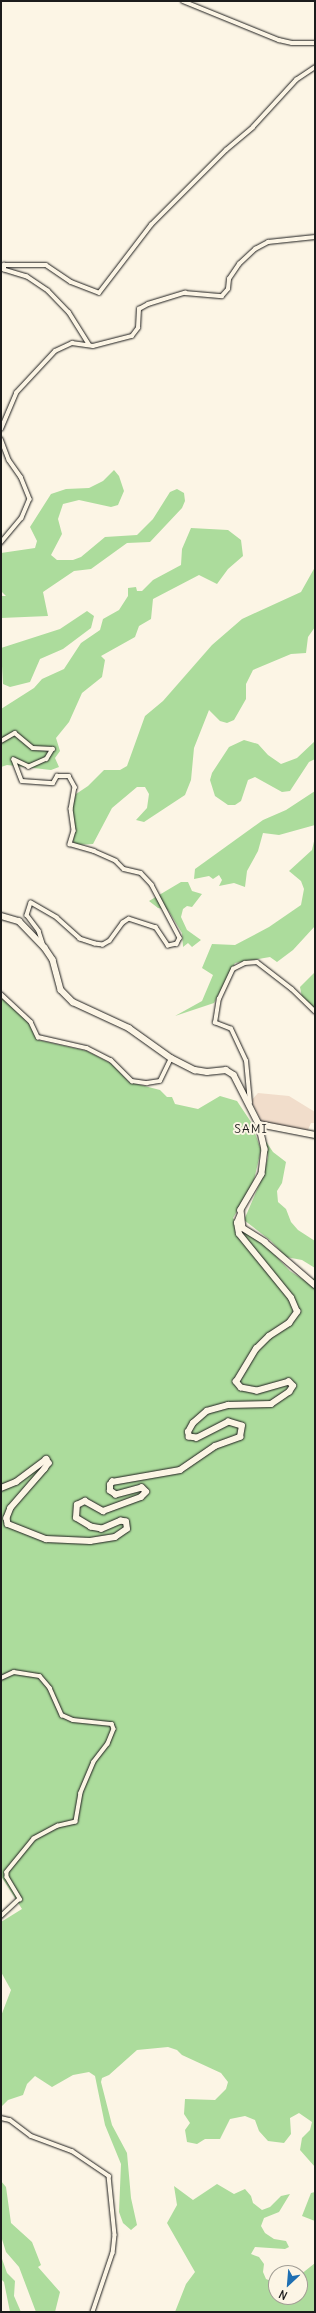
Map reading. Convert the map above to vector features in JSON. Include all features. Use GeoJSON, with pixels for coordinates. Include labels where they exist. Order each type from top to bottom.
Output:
{"type":"FeatureCollection","features":[{"type":"Feature","properties":{"kind":"main road"},"geometry":{"type":"LineString","coordinates":[[1,916],[13,918],[28,928],[45,948],[53,960],[61,990],[69,999],[129,1028],[171,1058],[200,1071],[222,1070],[230,1072],[239,1083],[259,1124],[265,1149],[264,1166],[237,1223],[239,1234],[291,1298],[297,1312],[289,1323],[269,1336],[256,1349],[236,1382],[241,1388],[257,1391],[289,1382],[293,1386],[289,1392],[270,1404],[228,1405],[207,1410],[193,1423],[188,1432],[189,1437],[197,1438],[229,1422],[242,1426],[240,1437],[215,1446],[180,1470],[112,1482],[110,1485],[110,1491],[116,1495],[142,1488],[146,1492],[143,1496],[103,1511],[85,1501],[77,1505],[76,1518],[92,1527],[102,1529],[121,1520],[126,1522],[127,1529],[114,1537],[90,1541],[46,1540],[8,1524],[7,1518],[11,1508],[34,1484],[48,1465],[48,1460],[43,1460],[16,1482],[1,1488]]}},
{"type":"Feature","properties":{"kind":"main road"},"geometry":{"type":"LineString","coordinates":[[259,1124],[315,1135]]}},
{"type":"Feature","properties":{"kind":"main road"},"geometry":{"type":"LineString","coordinates":[[240,1216],[243,1228],[265,1242],[315,1285]]}},
{"type":"Feature","properties":{"kind":"street"},"geometry":{"type":"LineString","coordinates":[[183,1],[279,40],[292,43],[315,43]]}},
{"type":"Feature","properties":{"kind":"street"},"geometry":{"type":"LineString","coordinates":[[89,345],[68,313],[48,291],[27,277],[4,270],[4,265],[46,265],[81,288],[99,293],[151,225],[226,150],[253,127],[296,80],[315,66]]}},
{"type":"Feature","properties":{"kind":"street"},"geometry":{"type":"LineString","coordinates":[[1,429],[16,393],[55,351],[72,343],[89,345],[132,336],[138,328],[139,310],[148,304],[185,294],[222,296],[228,289],[229,279],[239,264],[255,249],[268,242],[315,237]]}},
{"type":"Feature","properties":{"kind":"street"},"geometry":{"type":"LineString","coordinates":[[1,439],[9,460],[21,477],[30,499],[22,518],[1,543]]}},
{"type":"Feature","properties":{"kind":"street"},"geometry":{"type":"LineString","coordinates":[[1,741],[15,733],[33,748],[53,749],[47,759],[28,767],[14,760],[22,781],[53,783],[57,776],[69,776],[75,787],[71,809],[74,831],[70,844],[94,850],[116,861],[124,869],[141,873],[152,885],[180,938],[177,944],[168,946],[156,928],[129,919],[123,923],[110,941],[97,945],[80,939],[53,915],[31,903],[26,912],[39,931],[45,948]]}},
{"type":"Feature","properties":{"kind":"street"},"geometry":{"type":"LineString","coordinates":[[250,1108],[246,1061],[231,1029],[215,1023],[219,999],[233,969],[245,963],[257,962],[292,989],[315,1011]]}},
{"type":"Feature","properties":{"kind":"street"},"geometry":{"type":"LineString","coordinates":[[1,994],[31,1022],[38,1037],[87,1048],[111,1060],[132,1081],[147,1083],[160,1081],[171,1058]]}},
{"type":"Feature","properties":{"kind":"street"},"geometry":{"type":"LineString","coordinates":[[1,1678],[14,1672],[40,1676],[50,1688],[62,1715],[73,1720],[112,1724],[114,1729],[108,1744],[94,1762],[81,1793],[76,1822],[58,1826],[34,1839],[6,1872],[20,1899],[1,1917]]}},
{"type":"Feature","properties":{"kind":"street"},"geometry":{"type":"LineString","coordinates":[[1,2118],[10,2120],[31,2136],[72,2150],[81,2159],[103,2169],[109,2176],[115,2235],[114,2253],[93,2312]]}},
{"type":"Feature","properties":{"kind":"shaded area"},"geometry":{"type":"Polygon","coordinates":[[[258,1093],[289,1096],[315,1112],[314,1123],[311,1123],[307,1132],[265,1128],[251,1101],[258,1093]]]}},
{"type":"Feature","properties":{"kind":"green space"},"geometry":{"type":"Polygon","coordinates":[[[114,470],[119,476],[124,491],[118,505],[111,507],[79,500],[63,504],[58,519],[62,534],[51,555],[57,560],[73,560],[81,557],[105,537],[137,535],[153,519],[170,492],[177,489],[184,493],[185,501],[182,508],[150,542],[127,543],[91,569],[74,571],[43,592],[48,616],[1,618],[1,596],[6,596],[1,591],[1,553],[35,548],[37,541],[30,527],[51,494],[66,489],[89,488],[103,481],[114,470]]]}},
{"type":"Feature","properties":{"kind":"green space"},"geometry":{"type":"Polygon","coordinates":[[[191,528],[228,530],[241,540],[243,556],[228,569],[217,584],[199,575],[153,599],[151,619],[139,626],[135,637],[101,656],[105,660],[102,677],[82,693],[69,722],[56,738],[60,751],[55,758],[59,767],[51,770],[7,765],[1,767],[1,709],[34,688],[42,679],[64,669],[81,643],[100,630],[103,619],[119,610],[128,596],[128,588],[136,587],[137,591],[142,591],[153,580],[181,565],[182,549],[191,528]]]}},
{"type":"Feature","properties":{"kind":"green space"},"geometry":{"type":"Polygon","coordinates":[[[315,567],[315,627],[308,637],[306,653],[291,654],[253,670],[246,684],[246,699],[234,720],[227,723],[220,721],[209,710],[194,748],[191,780],[185,795],[144,822],[136,820],[147,808],[149,794],[145,787],[137,787],[112,808],[93,844],[76,845],[73,841],[75,831],[72,809],[76,794],[88,786],[104,770],[120,770],[127,766],[145,716],[163,701],[212,645],[242,619],[301,592],[315,567]]]}},
{"type":"Feature","properties":{"kind":"green space"},"geometry":{"type":"Polygon","coordinates":[[[87,611],[94,616],[91,628],[63,649],[40,659],[30,682],[10,687],[3,684],[1,648],[60,629],[87,611]]]}},
{"type":"Feature","properties":{"kind":"green space"},"geometry":{"type":"Polygon","coordinates":[[[244,740],[258,744],[268,755],[281,764],[297,758],[315,741],[315,759],[309,762],[290,791],[282,792],[255,777],[248,780],[241,801],[235,805],[228,805],[215,796],[210,780],[212,773],[229,747],[244,740]]]}},
{"type":"Feature","properties":{"kind":"green space"},"geometry":{"type":"Polygon","coordinates":[[[315,791],[315,825],[279,835],[263,833],[258,851],[247,871],[245,887],[234,883],[219,886],[222,880],[219,875],[213,879],[209,876],[194,879],[195,869],[263,820],[286,810],[315,791]]]}},
{"type":"Feature","properties":{"kind":"green space"},"geometry":{"type":"Polygon","coordinates":[[[315,837],[315,926],[293,950],[277,962],[270,957],[235,963],[214,1003],[175,1016],[202,1001],[213,975],[202,968],[212,944],[235,945],[269,927],[301,905],[304,889],[301,881],[289,871],[312,850],[315,837]]]}},
{"type":"Feature","properties":{"kind":"green space"},"geometry":{"type":"Polygon","coordinates":[[[181,882],[188,882],[192,891],[202,894],[192,907],[187,906],[183,909],[181,917],[187,930],[201,940],[192,947],[188,943],[183,947],[182,933],[168,910],[158,908],[149,901],[181,882]]]}},
{"type":"Feature","properties":{"kind":"green space"},"geometry":{"type":"Polygon","coordinates":[[[315,972],[315,1009],[302,997],[300,987],[315,972]]]}},
{"type":"Feature","properties":{"kind":"green space"},"geometry":{"type":"Polygon","coordinates":[[[1,997],[27,1021],[38,1040],[87,1051],[112,1064],[129,1082],[160,1090],[167,1097],[172,1097],[175,1104],[198,1109],[220,1096],[237,1101],[251,1122],[261,1150],[253,1184],[233,1218],[237,1224],[270,1250],[290,1271],[310,1284],[315,1276],[315,2167],[300,2150],[302,2138],[310,2130],[312,2122],[299,2113],[290,2118],[291,2134],[284,2143],[268,2141],[259,2131],[255,2120],[245,2116],[230,2119],[220,2139],[205,2139],[197,2144],[187,2142],[185,2130],[190,2123],[184,2114],[185,2099],[215,2100],[226,2089],[228,2082],[221,2073],[182,2055],[177,2050],[168,2047],[137,2050],[109,2075],[102,2078],[101,2082],[112,2125],[127,2153],[131,2198],[137,2225],[131,2230],[123,2223],[119,2212],[121,2164],[105,2125],[95,2076],[89,2072],[73,2075],[52,2087],[35,2076],[27,2084],[23,2095],[8,2100],[1,2107],[1,2016],[11,1990],[1,1972],[1,1922],[22,1909],[1,1876],[1,997]]]}},
{"type":"Feature","properties":{"kind":"green space"},"geometry":{"type":"Polygon","coordinates":[[[265,1140],[273,1152],[286,1162],[282,1183],[277,1191],[278,1202],[286,1209],[291,1222],[298,1230],[315,1241],[315,1268],[302,1260],[286,1257],[271,1241],[244,1220],[263,1176],[268,1157],[265,1140]]]}},
{"type":"Feature","properties":{"kind":"green space"},"geometry":{"type":"Polygon","coordinates":[[[1,2181],[6,2187],[11,2223],[32,2242],[41,2265],[38,2267],[60,2292],[55,2312],[36,2312],[19,2267],[6,2252],[1,2236],[1,2181]]]}},
{"type":"Feature","properties":{"kind":"green space"},"geometry":{"type":"Polygon","coordinates":[[[217,2184],[234,2194],[245,2189],[251,2196],[253,2203],[262,2210],[270,2207],[281,2196],[290,2194],[279,2212],[264,2218],[261,2226],[265,2233],[274,2239],[286,2241],[289,2247],[285,2249],[255,2247],[251,2254],[259,2257],[264,2264],[263,2272],[266,2279],[268,2280],[268,2305],[308,2305],[308,2269],[315,2263],[315,2312],[175,2312],[186,2284],[195,2272],[167,2223],[177,2205],[174,2186],[193,2200],[217,2184]]]}},
{"type":"Feature","properties":{"kind":"green space"},"geometry":{"type":"Polygon","coordinates":[[[315,2192],[315,2221],[302,2216],[311,2193],[315,2192]]]}},
{"type":"Feature","properties":{"kind":"green space"},"geometry":{"type":"Polygon","coordinates":[[[1,2256],[7,2273],[15,2281],[14,2296],[21,2312],[10,2312],[4,2282],[1,2279],[1,2256]]]}},
{"type":"Feature","properties":{"kind":"district","name":"SAMI"},"geometry":{"type":"Point","coordinates":[251,1129]}}]}
